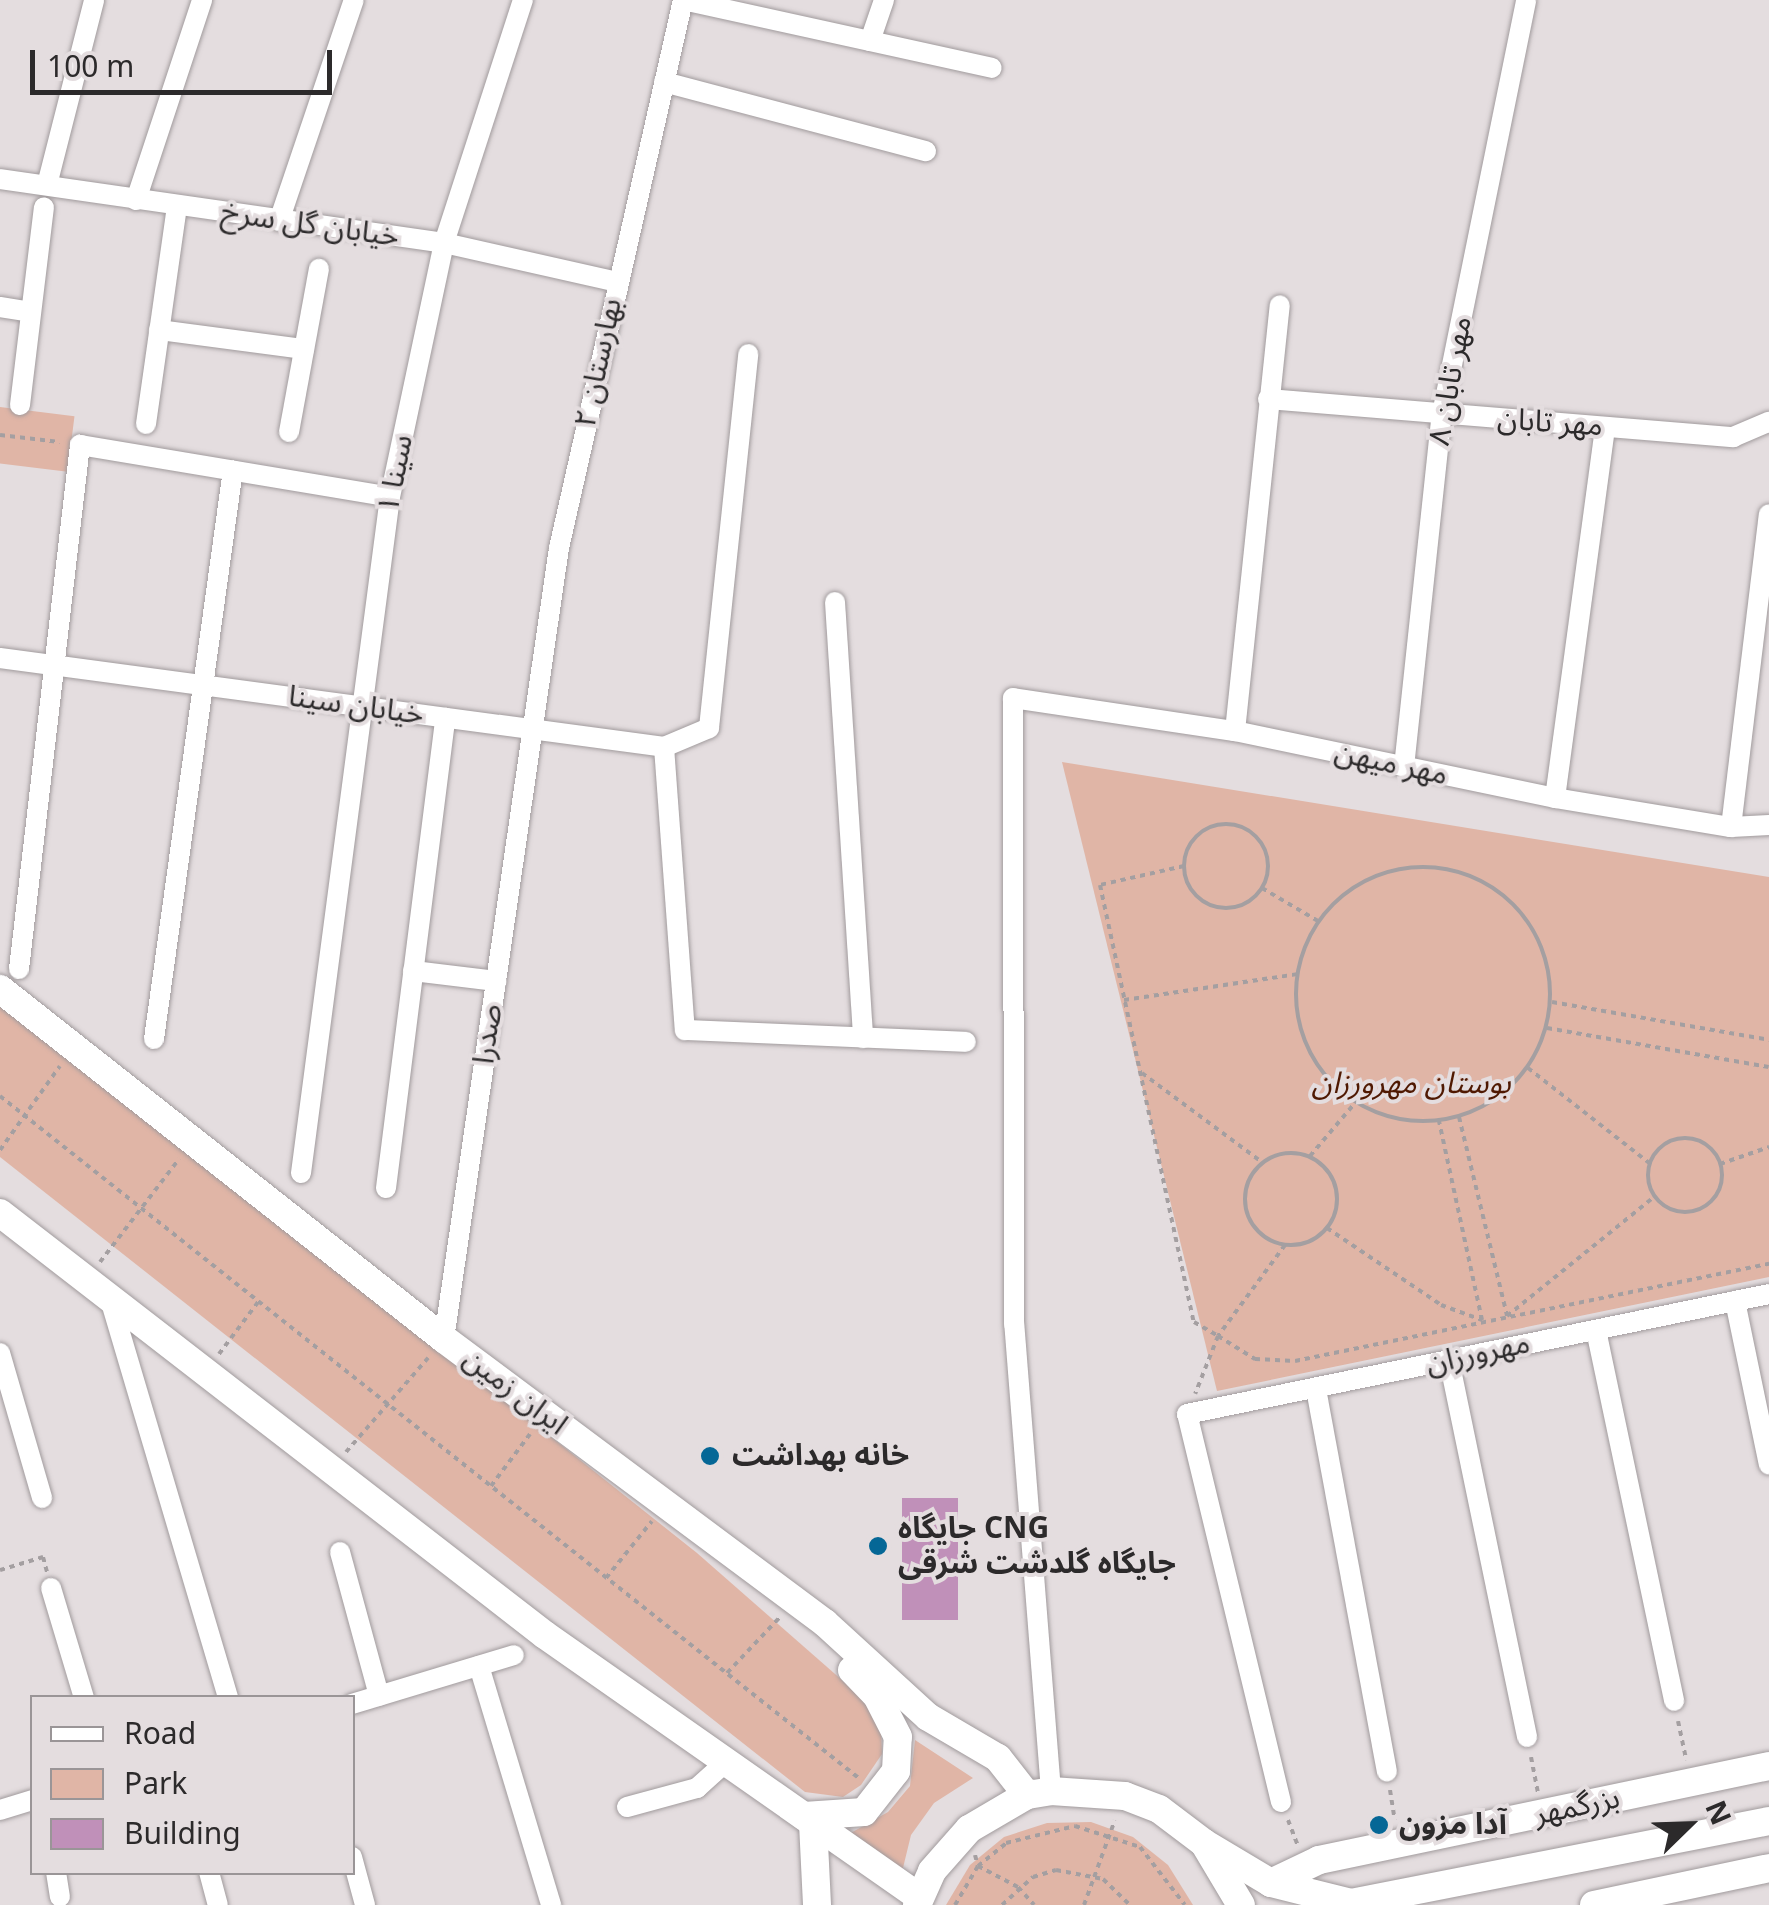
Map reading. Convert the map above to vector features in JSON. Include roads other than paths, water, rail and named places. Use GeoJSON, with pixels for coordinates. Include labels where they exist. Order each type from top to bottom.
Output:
{"type":"FeatureCollection","features":[{"type":"Feature","properties":{"kind":"main road","name":"ایران زمین"},"geometry":{"type":"LineString","coordinates":[[9,979],[74,1046],[444,1339],[769,1586],[825,1623],[928,1717],[998,1758],[1038,1793]]}},
{"type":"Feature","properties":{"kind":"main road"},"geometry":{"type":"LineString","coordinates":[[0,1214],[331,1470],[918,1901],[969,1829],[1038,1793],[1125,1796],[1159,1809],[1204,1843],[1272,1883],[1351,1903],[1769,1821]]}},
{"type":"Feature","properties":{"kind":"main road"},"geometry":{"type":"LineString","coordinates":[[769,1586],[877,1696],[898,1738],[896,1772],[883,1797],[842,1819],[808,1819]]}},
{"type":"Feature","properties":{"kind":"main road","name":"بزرگمهر"},"geometry":{"type":"LineString","coordinates":[[1272,1883],[1306,1867],[1769,1766]]}},
{"type":"Feature","properties":{"kind":"main road"},"geometry":{"type":"LineString","coordinates":[[808,1819],[816,1905]]}},
{"type":"Feature","properties":{"kind":"main road"},"geometry":{"type":"LineString","coordinates":[[1204,1843],[1240,1905]]}},
{"type":"Feature","properties":{"kind":"main road"},"geometry":{"type":"LineString","coordinates":[[1594,1905],[1769,1868]]}},
{"type":"Feature","properties":{"kind":"street"},"geometry":{"type":"LineString","coordinates":[[48,185],[94,0]]}},
{"type":"Feature","properties":{"kind":"street"},"geometry":{"type":"LineString","coordinates":[[136,200],[202,0]]}},
{"type":"Feature","properties":{"kind":"street"},"geometry":{"type":"LineString","coordinates":[[279,221],[354,0]]}},
{"type":"Feature","properties":{"kind":"street","name":"سینا ۱"},"geometry":{"type":"LineString","coordinates":[[301,1173],[390,497],[444,243],[523,0]]}},
{"type":"Feature","properties":{"kind":"street"},"geometry":{"type":"LineString","coordinates":[[683,0],[765,9],[870,41],[992,68]]}},
{"type":"Feature","properties":{"kind":"street","name":"بهارستان ۲"},"geometry":{"type":"LineString","coordinates":[[532,729],[559,548],[683,0]]}},
{"type":"Feature","properties":{"kind":"street"},"geometry":{"type":"LineString","coordinates":[[870,41],[884,0]]}},
{"type":"Feature","properties":{"kind":"street","name":"مهر تابان ۸"},"geometry":{"type":"LineString","coordinates":[[1404,767],[1442,414],[1526,0]]}},
{"type":"Feature","properties":{"kind":"street"},"geometry":{"type":"LineString","coordinates":[[664,82],[926,151]]}},
{"type":"Feature","properties":{"kind":"street","name":"خیابان گل سرخ"},"geometry":{"type":"LineString","coordinates":[[0,179],[444,243],[617,282]]}},
{"type":"Feature","properties":{"kind":"street"},"geometry":{"type":"LineString","coordinates":[[146,424],[177,206]]}},
{"type":"Feature","properties":{"kind":"street"},"geometry":{"type":"LineString","coordinates":[[20,405],[44,207]]}},
{"type":"Feature","properties":{"kind":"street"},"geometry":{"type":"LineString","coordinates":[[290,432],[319,269]]}},
{"type":"Feature","properties":{"kind":"street"},"geometry":{"type":"LineString","coordinates":[[1234,731],[1280,305]]}},
{"type":"Feature","properties":{"kind":"street"},"geometry":{"type":"LineString","coordinates":[[0,308],[32,312]]}},
{"type":"Feature","properties":{"kind":"street"},"geometry":{"type":"LineString","coordinates":[[160,330],[304,350]]}},
{"type":"Feature","properties":{"kind":"street"},"geometry":{"type":"LineString","coordinates":[[748,354],[708,728],[664,747],[685,1030],[966,1042]]}},
{"type":"Feature","properties":{"kind":"street","name":"مهر تابان"},"geometry":{"type":"LineString","coordinates":[[1268,400],[1733,436],[1769,422]]}},
{"type":"Feature","properties":{"kind":"street"},"geometry":{"type":"LineString","coordinates":[[1555,798],[1605,427]]}},
{"type":"Feature","properties":{"kind":"street"},"geometry":{"type":"LineString","coordinates":[[9,979],[57,666],[80,444],[390,497]]}},
{"type":"Feature","properties":{"kind":"street"},"geometry":{"type":"LineString","coordinates":[[154,1039],[234,470]]}},
{"type":"Feature","properties":{"kind":"street"},"geometry":{"type":"LineString","coordinates":[[1731,827],[1769,514]]}},
{"type":"Feature","properties":{"kind":"street"},"geometry":{"type":"LineString","coordinates":[[835,602],[862,1038]]}},
{"type":"Feature","properties":{"kind":"street","name":"خیابان سینا"},"geometry":{"type":"LineString","coordinates":[[0,658],[664,747]]}},
{"type":"Feature","properties":{"kind":"street","name":"مهر میهن"},"geometry":{"type":"LineString","coordinates":[[1038,1793],[1014,1324],[1013,698],[1234,731],[1555,798],[1731,827],[1769,825]]}},
{"type":"Feature","properties":{"kind":"street"},"geometry":{"type":"LineString","coordinates":[[386,1188],[445,718]]}},
{"type":"Feature","properties":{"kind":"street","name":"صدرا"},"geometry":{"type":"LineString","coordinates":[[444,1339],[532,729]]}},
{"type":"Feature","properties":{"kind":"street"},"geometry":{"type":"LineString","coordinates":[[413,970],[496,982]]}},
{"type":"Feature","properties":{"kind":"street","name":"مهرورزان"},"geometry":{"type":"LineString","coordinates":[[1281,1802],[1187,1414],[1769,1294]]}},
{"type":"Feature","properties":{"kind":"street"},"geometry":{"type":"LineString","coordinates":[[110,1299],[227,1695]]}},
{"type":"Feature","properties":{"kind":"street"},"geometry":{"type":"LineString","coordinates":[[1735,1301],[1769,1465]]}},
{"type":"Feature","properties":{"kind":"street"},"geometry":{"type":"LineString","coordinates":[[1596,1330],[1674,1701]]}},
{"type":"Feature","properties":{"kind":"street"},"geometry":{"type":"LineString","coordinates":[[0,1353],[42,1498]]}},
{"type":"Feature","properties":{"kind":"street"},"geometry":{"type":"LineString","coordinates":[[1449,1360],[1527,1738]]}},
{"type":"Feature","properties":{"kind":"street"},"geometry":{"type":"LineString","coordinates":[[1316,1389],[1387,1771]]}},
{"type":"Feature","properties":{"kind":"street"},"geometry":{"type":"LineString","coordinates":[[340,1552],[379,1696]]}},
{"type":"Feature","properties":{"kind":"street"},"geometry":{"type":"LineString","coordinates":[[52,1588],[83,1695]]}},
{"type":"Feature","properties":{"kind":"street"},"geometry":{"type":"LineString","coordinates":[[355,1703],[514,1655]]}},
{"type":"Feature","properties":{"kind":"street"},"geometry":{"type":"LineString","coordinates":[[479,1666],[551,1905]]}},
{"type":"Feature","properties":{"kind":"street"},"geometry":{"type":"LineString","coordinates":[[627,1806],[697,1788],[726,1762]]}},
{"type":"Feature","properties":{"kind":"street"},"geometry":{"type":"LineString","coordinates":[[0,1810],[30,1801]]}},
{"type":"Feature","properties":{"kind":"street"},"geometry":{"type":"LineString","coordinates":[[355,1867],[366,1905]]}},
{"type":"Feature","properties":{"kind":"street"},"geometry":{"type":"LineString","coordinates":[[56,1875],[60,1896]]}},
{"type":"Feature","properties":{"kind":"street"},"geometry":{"type":"LineString","coordinates":[[210,1875],[218,1905]]}},
{"type":"Feature","properties":{"kind":"place","name":"خانه بهداشت"},"geometry":{"type":"Point","coordinates":[710,1456]}},
{"type":"Feature","properties":{"kind":"place","name":"جایگاه CNG جایگاه گلدشت شرقی"},"geometry":{"type":"Point","coordinates":[878,1546]}},
{"type":"Feature","properties":{"kind":"place","name":"آدا مزون"},"geometry":{"type":"Point","coordinates":[1379,1825]}},
{"type":"Feature","properties":{"kind":"park label","name":"بوستان مهرورزان"},"geometry":{"type":"Point","coordinates":[1411,1084]}}]}
